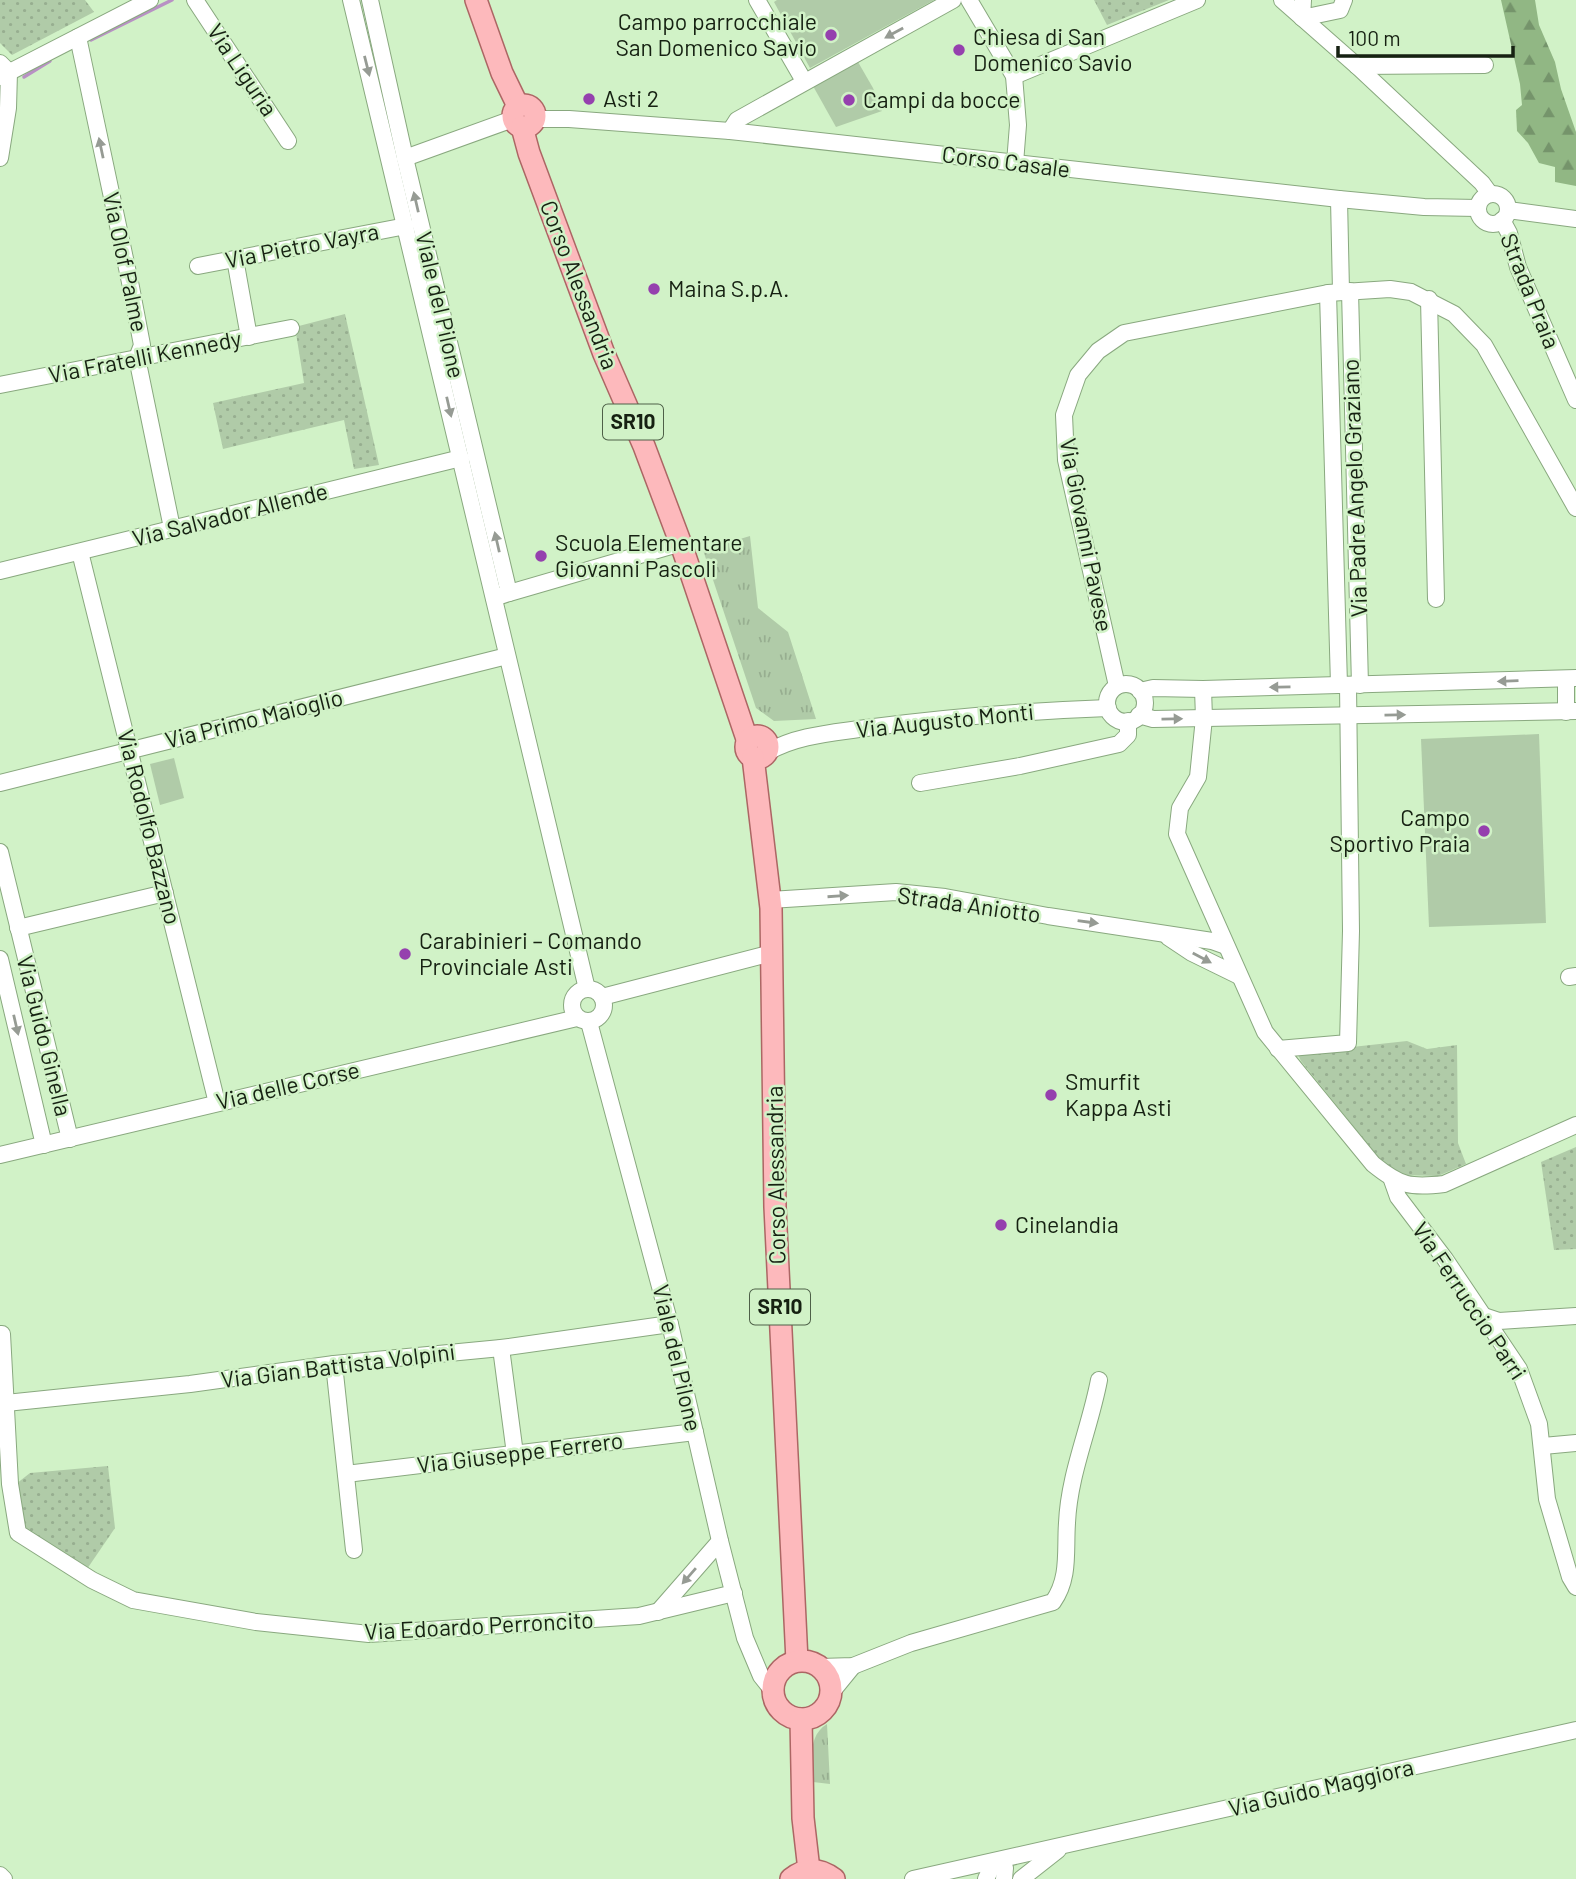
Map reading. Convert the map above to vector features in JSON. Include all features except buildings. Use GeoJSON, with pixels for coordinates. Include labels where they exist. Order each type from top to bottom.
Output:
{"type":"FeatureCollection","features":[{"type":"Feature","properties":{"kind":"main road","name":"Corso Alessandria"},"geometry":{"type":"LineString","coordinates":[[476,0],[502,73],[522,118],[529,153],[604,354],[644,446],[681,543],[741,718],[762,750],[772,953],[775,1207],[797,1661]]}},
{"type":"Feature","properties":{"kind":"main road"},"geometry":{"type":"LineString","coordinates":[[797,1661],[813,1663],[820,1667],[830,1683],[831,1693],[824,1709],[810,1718],[801,1719],[793,1718],[778,1708],[773,1691],[777,1675],[782,1669],[797,1661]]}},
{"type":"Feature","properties":{"kind":"main road"},"geometry":{"type":"LineString","coordinates":[[801,1719],[803,1818],[800,1874],[826,1873],[834,1879]]}},
{"type":"Feature","properties":{"kind":"street"},"geometry":{"type":"LineString","coordinates":[[0,158],[4,109],[3,71],[150,0]]}},
{"type":"Feature","properties":{"kind":"street","name":"Via Liguria"},"geometry":{"type":"LineString","coordinates":[[195,0],[288,141]]}},
{"type":"Feature","properties":{"kind":"street","name":"Viale del Pilone"},"geometry":{"type":"LineString","coordinates":[[351,0],[461,458],[501,595]]}},
{"type":"Feature","properties":{"kind":"street","name":"Viale del Pilone"},"geometry":{"type":"LineString","coordinates":[[370,0],[501,595],[508,656],[587,989],[577,993],[572,1003],[573,1013],[583,1020],[670,1324],[745,1638],[761,1676],[773,1691]]}},
{"type":"Feature","properties":{"kind":"street"},"geometry":{"type":"LineString","coordinates":[[757,0],[804,81]]}},
{"type":"Feature","properties":{"kind":"street"},"geometry":{"type":"LineString","coordinates":[[730,131],[737,120],[954,0]]}},
{"type":"Feature","properties":{"kind":"street"},"geometry":{"type":"LineString","coordinates":[[969,0],[1014,76],[1018,125],[1015,163]]}},
{"type":"Feature","properties":{"kind":"street"},"geometry":{"type":"LineString","coordinates":[[1014,76],[1197,0]]}},
{"type":"Feature","properties":{"kind":"street"},"geometry":{"type":"LineString","coordinates":[[1282,0],[1357,66],[1482,183],[1490,194],[1503,197],[1505,215]]}},
{"type":"Feature","properties":{"kind":"street"},"geometry":{"type":"LineString","coordinates":[[1302,18],[1303,0]]}},
{"type":"Feature","properties":{"kind":"street"},"geometry":{"type":"LineString","coordinates":[[1302,18],[1340,10],[1344,0]]}},
{"type":"Feature","properties":{"kind":"street","name":"Via Olof Palme"},"geometry":{"type":"LineString","coordinates":[[78,37],[131,287],[142,345],[137,358],[172,528]]}},
{"type":"Feature","properties":{"kind":"street"},"geometry":{"type":"LineString","coordinates":[[1357,66],[1485,65]]}},
{"type":"Feature","properties":{"kind":"street","name":"Corso Casale"},"geometry":{"type":"LineString","coordinates":[[405,158],[522,118],[569,119],[730,131],[1339,199],[1424,207],[1478,208]]}},
{"type":"Feature","properties":{"kind":"street"},"geometry":{"type":"LineString","coordinates":[[1490,194],[1481,199],[1478,208],[1480,218],[1494,224],[1505,215],[1576,219]]}},
{"type":"Feature","properties":{"kind":"street","name":"Via Padre Angelo Graziano"},"geometry":{"type":"LineString","coordinates":[[1339,199],[1349,685]]}},
{"type":"Feature","properties":{"kind":"street","name":"Strada Praia"},"geometry":{"type":"LineString","coordinates":[[1505,215],[1518,267],[1576,400]]}},
{"type":"Feature","properties":{"kind":"street","name":"Via Pietro Vayra"},"geometry":{"type":"LineString","coordinates":[[198,266],[406,226]]}},
{"type":"Feature","properties":{"kind":"street"},"geometry":{"type":"LineString","coordinates":[[235,259],[249,337]]}},
{"type":"Feature","properties":{"kind":"street","name":"Via Giovanni Pavese"},"geometry":{"type":"LineString","coordinates":[[1117,686],[1066,460],[1064,415],[1078,374],[1098,351],[1124,333],[1339,292],[1390,289],[1411,292],[1454,314],[1483,345],[1576,508]]}},
{"type":"Feature","properties":{"kind":"street"},"geometry":{"type":"LineString","coordinates":[[1429,299],[1436,599]]}},
{"type":"Feature","properties":{"kind":"street","name":"Via Fratelli Kennedy"},"geometry":{"type":"LineString","coordinates":[[0,385],[291,328]]}},
{"type":"Feature","properties":{"kind":"street","name":"Via Salvador Allende"},"geometry":{"type":"LineString","coordinates":[[0,571],[461,458]]}},
{"type":"Feature","properties":{"kind":"street"},"geometry":{"type":"LineString","coordinates":[[501,595],[681,543]]}},
{"type":"Feature","properties":{"kind":"street","name":"Via Rodolfo Bazzano"},"geometry":{"type":"LineString","coordinates":[[80,552],[217,1102]]}},
{"type":"Feature","properties":{"kind":"street","name":"Via Primo Maioglio"},"geometry":{"type":"LineString","coordinates":[[0,783],[508,656]]}},
{"type":"Feature","properties":{"kind":"street"},"geometry":{"type":"LineString","coordinates":[[1571,678],[1571,711],[1118,720],[1108,708],[1108,698],[1117,686],[1127,684],[1140,691],[1153,688],[1448,682],[1571,678]]}},
{"type":"Feature","properties":{"kind":"street"},"geometry":{"type":"LineString","coordinates":[[1448,682],[1448,714]]}},
{"type":"Feature","properties":{"kind":"street"},"geometry":{"type":"LineString","coordinates":[[1278,1049],[1348,1043],[1351,931],[1349,685]]}},
{"type":"Feature","properties":{"kind":"street"},"geometry":{"type":"LineString","coordinates":[[1245,688],[1246,718]]}},
{"type":"Feature","properties":{"kind":"street"},"geometry":{"type":"LineString","coordinates":[[1203,689],[1204,718],[1198,777],[1180,808],[1177,834],[1265,1032],[1373,1164],[1392,1180],[1422,1186],[1444,1184],[1576,1125]]}},
{"type":"Feature","properties":{"kind":"street"},"geometry":{"type":"LineString","coordinates":[[920,783],[1020,766],[1119,744],[1128,735],[1134,718],[1144,704],[1140,691]]}},
{"type":"Feature","properties":{"kind":"street","name":"Via Augusto Monti"},"geometry":{"type":"LineString","coordinates":[[762,750],[827,734],[923,721],[1013,712],[1108,708]]}},
{"type":"Feature","properties":{"kind":"street","name":"Via Guido Ginella"},"geometry":{"type":"LineString","coordinates":[[0,852],[69,1139]]}},
{"type":"Feature","properties":{"kind":"street","name":"Strada Aniotto"},"geometry":{"type":"LineString","coordinates":[[770,900],[895,892],[945,897],[1167,936],[1212,941],[1226,946]]}},
{"type":"Feature","properties":{"kind":"street"},"geometry":{"type":"LineString","coordinates":[[18,928],[165,893]]}},
{"type":"Feature","properties":{"kind":"street","name":"Strada Aniotto"},"geometry":{"type":"LineString","coordinates":[[1167,936],[1192,953],[1239,976]]}},
{"type":"Feature","properties":{"kind":"street"},"geometry":{"type":"LineString","coordinates":[[602,997],[772,953]]}},
{"type":"Feature","properties":{"kind":"street","name":"Via Guido Ginella"},"geometry":{"type":"LineString","coordinates":[[0,959],[44,1145]]}},
{"type":"Feature","properties":{"kind":"street"},"geometry":{"type":"LineString","coordinates":[[583,1020],[602,1013],[604,1008],[602,997],[596,991],[587,989]]}},
{"type":"Feature","properties":{"kind":"street","name":"Via delle Corse"},"geometry":{"type":"LineString","coordinates":[[0,1155],[217,1102],[583,1020]]}},
{"type":"Feature","properties":{"kind":"street","name":"Via Ferruccio Parri"},"geometry":{"type":"LineString","coordinates":[[1392,1180],[1398,1197],[1445,1259],[1520,1369],[1539,1424],[1547,1499],[1570,1577],[1576,1587]]}},
{"type":"Feature","properties":{"kind":"street"},"geometry":{"type":"LineString","coordinates":[[1484,1316],[1499,1321],[1576,1316]]}},
{"type":"Feature","properties":{"kind":"street","name":"Via Gian Battista Volpini"},"geometry":{"type":"LineString","coordinates":[[6,1403],[190,1384],[334,1364],[501,1348],[670,1324]]}},
{"type":"Feature","properties":{"kind":"street","name":"Via Edoardo Perroncito"},"geometry":{"type":"LineString","coordinates":[[0,1334],[11,1493],[19,1534],[92,1580],[133,1600],[256,1622],[369,1634],[639,1616],[734,1593]]}},
{"type":"Feature","properties":{"kind":"street"},"geometry":{"type":"LineString","coordinates":[[501,1348],[515,1454]]}},
{"type":"Feature","properties":{"kind":"street"},"geometry":{"type":"LineString","coordinates":[[334,1364],[354,1550]]}},
{"type":"Feature","properties":{"kind":"street"},"geometry":{"type":"LineString","coordinates":[[820,1667],[853,1666],[911,1643],[1053,1602],[1066,1575],[1067,1519],[1071,1491],[1099,1380]]}},
{"type":"Feature","properties":{"kind":"street","name":"Via Giuseppe Ferrero"},"geometry":{"type":"LineString","coordinates":[[346,1474],[695,1432]]}},
{"type":"Feature","properties":{"kind":"street"},"geometry":{"type":"LineString","coordinates":[[1543,1446],[1576,1443]]}},
{"type":"Feature","properties":{"kind":"street"},"geometry":{"type":"LineString","coordinates":[[658,1612],[720,1541]]}},
{"type":"Feature","properties":{"kind":"street"},"geometry":{"type":"LineString","coordinates":[[831,1693],[853,1666]]}},
{"type":"Feature","properties":{"kind":"street","name":"Via Guido Maggiora"},"geometry":{"type":"LineString","coordinates":[[923,1878],[1576,1730]]}},
{"type":"Feature","properties":{"kind":"street","name":"Via Guido Maggiora"},"geometry":{"type":"LineString","coordinates":[[1021,1879],[1066,1844]]}},
{"type":"Feature","properties":{"kind":"street"},"geometry":{"type":"LineString","coordinates":[[986,1879],[998,1861],[1005,1868],[1004,1879]]}},
{"type":"Feature","properties":{"kind":"street"},"geometry":{"type":"LineString","coordinates":[[0,1875],[4,1879]]}},
{"type":"Feature","properties":{"kind":"green space"},"geometry":{"type":"Polygon","coordinates":[[[0,0],[85,0],[94,12],[12,55],[0,43],[0,0]]]}},
{"type":"Feature","properties":{"kind":"green space","name":"Campo parrocchiale San Domenico Savio"},"geometry":{"type":"Polygon","coordinates":[[[934,0],[810,68],[774,2],[934,0]]]}},
{"type":"Feature","properties":{"kind":"green space"},"geometry":{"type":"Polygon","coordinates":[[[1094,0],[1169,0],[1107,25],[1094,0]]]}},
{"type":"Feature","properties":{"kind":"green space"},"geometry":{"type":"Polygon","coordinates":[[[1501,0],[1535,0],[1539,25],[1555,62],[1576,132],[1576,186],[1555,182],[1555,167],[1539,163],[1528,143],[1517,131],[1516,110],[1522,105],[1520,84],[1501,0]]]}},
{"type":"Feature","properties":{"kind":"green space","name":"Campi da bocce"},"geometry":{"type":"Polygon","coordinates":[[[858,62],[882,111],[836,127],[813,86],[858,62]]]}},
{"type":"Feature","properties":{"kind":"green space"},"geometry":{"type":"Polygon","coordinates":[[[345,314],[379,465],[354,469],[344,420],[223,449],[213,403],[304,383],[295,327],[345,314]]]}},
{"type":"Feature","properties":{"kind":"green space"},"geometry":{"type":"Polygon","coordinates":[[[750,536],[758,608],[788,632],[816,719],[774,721],[756,708],[703,550],[750,536]]]}},
{"type":"Feature","properties":{"kind":"green space","name":"Campo Sportivo Praia"},"geometry":{"type":"Polygon","coordinates":[[[1539,734],[1546,923],[1429,927],[1421,739],[1539,734]]]}},
{"type":"Feature","properties":{"kind":"green space"},"geometry":{"type":"Polygon","coordinates":[[[174,758],[184,798],[160,805],[150,764],[174,758]]]}},
{"type":"Feature","properties":{"kind":"green space"},"geometry":{"type":"Polygon","coordinates":[[[1407,1041],[1427,1049],[1457,1045],[1458,1143],[1466,1164],[1438,1176],[1402,1175],[1383,1163],[1297,1053],[1407,1041]]]}},
{"type":"Feature","properties":{"kind":"green space"},"geometry":{"type":"Polygon","coordinates":[[[1576,1147],[1576,1249],[1554,1250],[1541,1162],[1576,1147]]]}},
{"type":"Feature","properties":{"kind":"green space"},"geometry":{"type":"Polygon","coordinates":[[[108,1466],[115,1528],[87,1569],[21,1526],[16,1484],[30,1473],[108,1466]]]}},
{"type":"Feature","properties":{"kind":"green space"},"geometry":{"type":"Polygon","coordinates":[[[827,1724],[830,1784],[813,1782],[812,1766],[816,1735],[827,1724]]]}},
{"type":"Feature","properties":{"kind":"waterway"},"geometry":{"type":"LineString","coordinates":[[91,40],[172,0]]}},
{"type":"Feature","properties":{"kind":"waterway"},"geometry":{"type":"LineString","coordinates":[[24,77],[50,61]]}},
{"type":"Feature","properties":{"kind":"place","name":"Campo parrocchiale San Domenico Savio"},"geometry":{"type":"Point","coordinates":[831,35]}},
{"type":"Feature","properties":{"kind":"place","name":"Chiesa di San Domenico Savio"},"geometry":{"type":"Point","coordinates":[959,50]}},
{"type":"Feature","properties":{"kind":"place","name":"Asti 2"},"geometry":{"type":"Point","coordinates":[589,99]}},
{"type":"Feature","properties":{"kind":"place","name":"Campi da bocce"},"geometry":{"type":"Point","coordinates":[849,100]}},
{"type":"Feature","properties":{"kind":"place","name":"Maina S.p.A."},"geometry":{"type":"Point","coordinates":[654,289]}},
{"type":"Feature","properties":{"kind":"place","name":"Scuola Elementare Giovanni Pascoli"},"geometry":{"type":"Point","coordinates":[541,556]}},
{"type":"Feature","properties":{"kind":"place","name":"Campo Sportivo Praia"},"geometry":{"type":"Point","coordinates":[1484,831]}},
{"type":"Feature","properties":{"kind":"place","name":"Carabinieri – Comando Provinciale Asti"},"geometry":{"type":"Point","coordinates":[405,954]}},
{"type":"Feature","properties":{"kind":"place","name":"Smurfit Kappa Asti"},"geometry":{"type":"Point","coordinates":[1051,1095]}},
{"type":"Feature","properties":{"kind":"place","name":"Cinelandia"},"geometry":{"type":"Point","coordinates":[1001,1225]}}]}
